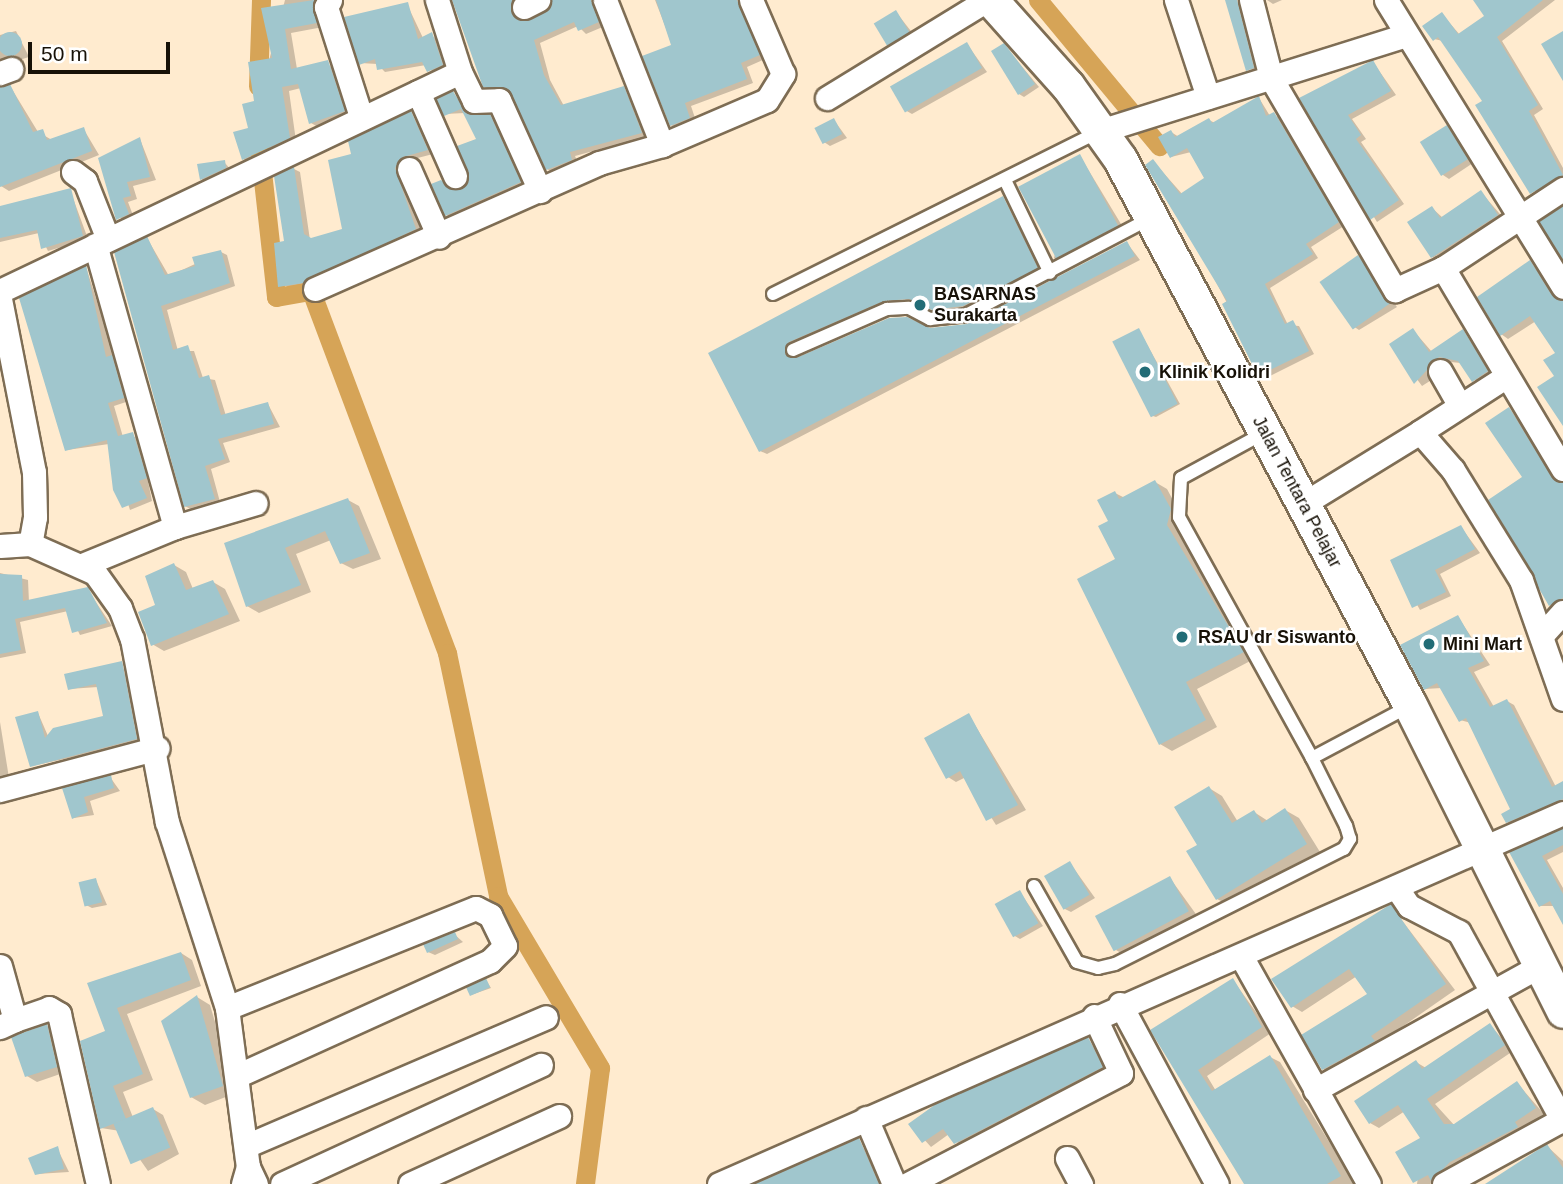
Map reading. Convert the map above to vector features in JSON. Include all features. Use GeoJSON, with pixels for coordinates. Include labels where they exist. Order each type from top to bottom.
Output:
{"type":"FeatureCollection","features":[{"type":"Feature","properties":{"kind":"main road","name":"Jalan Tentara Pelajar"},"geometry":{"type":"LineString","coordinates":[[989,0],[1122,122],[1152,217],[1410,705],[1563,1011]]}},
{"type":"Feature","properties":{"kind":"street"},"geometry":{"type":"LineString","coordinates":[[330,0],[326,6],[361,117]]}},
{"type":"Feature","properties":{"kind":"street"},"geometry":{"type":"LineString","coordinates":[[437,0],[460,72],[474,101],[499,100],[540,191]]}},
{"type":"Feature","properties":{"kind":"street"},"geometry":{"type":"LineString","coordinates":[[605,0],[662,145]]}},
{"type":"Feature","properties":{"kind":"street"},"geometry":{"type":"LineString","coordinates":[[315,289],[439,237],[599,163],[662,145],[779,89],[783,74],[751,0]]}},
{"type":"Feature","properties":{"kind":"street"},"geometry":{"type":"LineString","coordinates":[[827,98],[989,0]]}},
{"type":"Feature","properties":{"kind":"street"},"geometry":{"type":"LineString","coordinates":[[1177,0],[1208,97]]}},
{"type":"Feature","properties":{"kind":"street"},"geometry":{"type":"LineString","coordinates":[[1251,0],[1271,78],[1393,288],[1405,291],[1520,220],[1563,189]]}},
{"type":"Feature","properties":{"kind":"street"},"geometry":{"type":"LineString","coordinates":[[1386,0],[1563,288]]}},
{"type":"Feature","properties":{"kind":"street"},"geometry":{"type":"LineString","coordinates":[[1122,122],[1407,35]]}},
{"type":"Feature","properties":{"kind":"street"},"geometry":{"type":"LineString","coordinates":[[0,291],[460,72]]}},
{"type":"Feature","properties":{"kind":"street"},"geometry":{"type":"LineString","coordinates":[[418,92],[455,176]]}},
{"type":"Feature","properties":{"kind":"street"},"geometry":{"type":"LineString","coordinates":[[409,169],[439,237]]}},
{"type":"Feature","properties":{"kind":"street"},"geometry":{"type":"LineString","coordinates":[[73,172],[85,181],[175,527]]}},
{"type":"Feature","properties":{"kind":"street"},"geometry":{"type":"LineString","coordinates":[[1443,268],[1507,376],[1555,438],[1563,469]]}},
{"type":"Feature","properties":{"kind":"street"},"geometry":{"type":"LineString","coordinates":[[0,299],[34,472],[30,544]]}},
{"type":"Feature","properties":{"kind":"street"},"geometry":{"type":"LineString","coordinates":[[1440,371],[1460,406]]}},
{"type":"Feature","properties":{"kind":"street"},"geometry":{"type":"LineString","coordinates":[[1303,505],[1507,376]]}},
{"type":"Feature","properties":{"kind":"street"},"geometry":{"type":"LineString","coordinates":[[1420,432],[1487,523],[1521,580],[1553,623],[1563,699]]}},
{"type":"Feature","properties":{"kind":"street"},"geometry":{"type":"LineString","coordinates":[[85,564],[175,527],[256,503]]}},
{"type":"Feature","properties":{"kind":"street"},"geometry":{"type":"LineString","coordinates":[[0,546],[30,544],[85,564],[120,608],[158,748],[167,822],[227,1008],[239,1075],[249,1170],[546,1017]]}},
{"type":"Feature","properties":{"kind":"street"},"geometry":{"type":"LineString","coordinates":[[0,790],[158,748]]}},
{"type":"Feature","properties":{"kind":"street"},"geometry":{"type":"LineString","coordinates":[[719,1184],[1120,1004],[1241,956],[1563,813]]}},
{"type":"Feature","properties":{"kind":"street"},"geometry":{"type":"LineString","coordinates":[[1396,887],[1409,906],[1456,929],[1495,990],[1563,1120],[1444,1184]]}},
{"type":"Feature","properties":{"kind":"street"},"geometry":{"type":"LineString","coordinates":[[227,1008],[476,908],[489,915],[505,946],[490,961],[239,1075]]}},
{"type":"Feature","properties":{"kind":"street"},"geometry":{"type":"LineString","coordinates":[[1241,956],[1369,1184]]}},
{"type":"Feature","properties":{"kind":"street"},"geometry":{"type":"LineString","coordinates":[[0,966],[7,1023],[44,1008],[59,1014],[98,1184]]}},
{"type":"Feature","properties":{"kind":"street"},"geometry":{"type":"LineString","coordinates":[[1315,1090],[1540,966]]}},
{"type":"Feature","properties":{"kind":"street"},"geometry":{"type":"LineString","coordinates":[[1120,1004],[1217,1184]]}},
{"type":"Feature","properties":{"kind":"street"},"geometry":{"type":"LineString","coordinates":[[908,1184],[1121,1073],[1094,1016]]}},
{"type":"Feature","properties":{"kind":"street"},"geometry":{"type":"LineString","coordinates":[[282,1184],[541,1065]]}},
{"type":"Feature","properties":{"kind":"street"},"geometry":{"type":"LineString","coordinates":[[410,1184],[559,1116]]}},
{"type":"Feature","properties":{"kind":"street"},"geometry":{"type":"LineString","coordinates":[[866,1118],[894,1184]]}},
{"type":"Feature","properties":{"kind":"street"},"geometry":{"type":"LineString","coordinates":[[1068,1158],[1081,1184]]}},
{"type":"Feature","properties":{"kind":"lane"},"geometry":{"type":"LineString","coordinates":[[773,295],[1122,122]]}},
{"type":"Feature","properties":{"kind":"lane"},"geometry":{"type":"LineString","coordinates":[[1005,180],[1050,273]]}},
{"type":"Feature","properties":{"kind":"lane"},"geometry":{"type":"LineString","coordinates":[[793,350],[887,309],[909,308],[930,319],[966,315],[1152,217]]}},
{"type":"Feature","properties":{"kind":"lane"},"geometry":{"type":"LineString","coordinates":[[1034,886],[1077,962],[1098,968],[1115,964],[1344,849],[1350,839],[1312,758],[1180,517],[1175,498],[1181,478],[1265,433]]}},
{"type":"Feature","properties":{"kind":"lane"},"geometry":{"type":"LineString","coordinates":[[1312,758],[1410,705]]}},
{"type":"Feature","properties":{"kind":"building"},"geometry":{"type":"Polygon","coordinates":[[[314,0],[317,23],[285,29],[291,69],[328,60],[345,111],[309,124],[298,84],[282,87],[290,138],[242,160],[233,132],[248,128],[242,104],[254,101],[248,62],[272,58],[261,8],[314,0]]]}},
{"type":"Feature","properties":{"kind":"building"},"geometry":{"type":"Polygon","coordinates":[[[452,0],[512,0],[512,14],[524,21],[545,12],[552,0],[591,0],[599,22],[578,31],[574,22],[534,40],[544,75],[561,105],[624,86],[642,133],[570,152],[572,160],[546,170],[511,94],[483,87],[452,0]]]}},
{"type":"Feature","properties":{"kind":"building"},"geometry":{"type":"Polygon","coordinates":[[[656,0],[737,0],[760,55],[741,63],[747,79],[685,103],[690,118],[670,126],[642,56],[671,45],[656,0]]]}},
{"type":"Feature","properties":{"kind":"building"},"geometry":{"type":"Polygon","coordinates":[[[1225,0],[1237,0],[1254,68],[1246,71],[1225,0]]]}},
{"type":"Feature","properties":{"kind":"building"},"geometry":{"type":"Polygon","coordinates":[[[1473,0],[1543,0],[1497,37],[1538,105],[1529,111],[1563,175],[1530,194],[1475,105],[1482,101],[1438,37],[1433,41],[1422,26],[1442,12],[1458,34],[1484,16],[1473,0]]]}},
{"type":"Feature","properties":{"kind":"building"},"geometry":{"type":"Polygon","coordinates":[[[408,2],[418,39],[432,32],[443,65],[427,72],[422,62],[377,70],[375,59],[359,65],[344,17],[408,2]]]}},
{"type":"Feature","properties":{"kind":"building"},"geometry":{"type":"Polygon","coordinates":[[[896,10],[909,32],[887,46],[874,23],[896,10]]]}},
{"type":"Feature","properties":{"kind":"building"},"geometry":{"type":"Polygon","coordinates":[[[1563,31],[1563,81],[1541,44],[1563,31]]]}},
{"type":"Feature","properties":{"kind":"building"},"geometry":{"type":"Polygon","coordinates":[[[10,32],[19,35],[22,44],[19,53],[10,56],[1,53],[-2,44],[1,35],[10,32]]]}},
{"type":"Feature","properties":{"kind":"building"},"geometry":{"type":"Polygon","coordinates":[[[967,42],[982,68],[905,112],[890,86],[967,42]]]}},
{"type":"Feature","properties":{"kind":"building"},"geometry":{"type":"Polygon","coordinates":[[[1004,43],[1035,84],[1018,95],[991,51],[1004,43]]]}},
{"type":"Feature","properties":{"kind":"building"},"geometry":{"type":"Polygon","coordinates":[[[1373,60],[1391,91],[1348,115],[1361,135],[1356,139],[1399,200],[1370,220],[1299,98],[1373,60]]]}},
{"type":"Feature","properties":{"kind":"building"},"geometry":{"type":"Polygon","coordinates":[[[10,84],[33,132],[43,129],[47,140],[84,127],[92,151],[0,187],[0,87],[10,84]]]}},
{"type":"Feature","properties":{"kind":"building"},"geometry":{"type":"Polygon","coordinates":[[[453,91],[466,113],[490,114],[521,182],[445,216],[431,184],[441,180],[454,190],[466,185],[468,171],[457,146],[476,139],[461,109],[444,116],[436,99],[453,91]]]}},
{"type":"Feature","properties":{"kind":"building"},"geometry":{"type":"Polygon","coordinates":[[[1259,96],[1266,116],[1274,112],[1339,222],[1306,244],[1313,254],[1265,284],[1285,324],[1293,320],[1309,351],[1258,376],[1222,304],[1227,301],[1145,165],[1153,159],[1180,194],[1204,178],[1187,148],[1170,158],[1158,137],[1171,130],[1175,137],[1209,118],[1212,123],[1259,96]]]}},
{"type":"Feature","properties":{"kind":"building"},"geometry":{"type":"Polygon","coordinates":[[[411,111],[428,150],[403,157],[395,168],[416,229],[303,283],[278,287],[274,243],[284,241],[274,176],[294,167],[304,234],[311,238],[342,229],[328,160],[351,154],[348,141],[411,111]]]}},
{"type":"Feature","properties":{"kind":"building"},"geometry":{"type":"Polygon","coordinates":[[[834,118],[842,134],[823,144],[814,128],[834,118]]]}},
{"type":"Feature","properties":{"kind":"building"},"geometry":{"type":"Polygon","coordinates":[[[1447,125],[1468,159],[1441,176],[1420,142],[1447,125]]]}},
{"type":"Feature","properties":{"kind":"building"},"geometry":{"type":"Polygon","coordinates":[[[140,137],[150,177],[127,182],[131,196],[123,198],[129,214],[116,220],[98,158],[140,137]]]}},
{"type":"Feature","properties":{"kind":"building"},"geometry":{"type":"Polygon","coordinates":[[[1080,154],[1118,226],[1056,258],[1018,187],[1080,154]]]}},
{"type":"Feature","properties":{"kind":"building"},"geometry":{"type":"Polygon","coordinates":[[[225,160],[226,168],[200,180],[197,164],[225,160]]]}},
{"type":"Feature","properties":{"kind":"building"},"geometry":{"type":"Polygon","coordinates":[[[71,188],[83,236],[41,249],[37,230],[0,238],[0,206],[71,188]]]}},
{"type":"Feature","properties":{"kind":"building"},"geometry":{"type":"Polygon","coordinates":[[[1481,190],[1498,215],[1431,258],[1407,222],[1432,206],[1440,218],[1481,190]]]}},
{"type":"Feature","properties":{"kind":"building","name":"BASARNAS Surakarta"},"geometry":{"type":"Polygon","coordinates":[[[1003,196],[1038,268],[963,306],[932,310],[909,299],[884,301],[789,342],[785,354],[796,358],[889,318],[907,317],[930,328],[967,324],[1127,241],[1135,256],[759,452],[708,353],[1003,196]]]}},
{"type":"Feature","properties":{"kind":"building"},"geometry":{"type":"Polygon","coordinates":[[[1563,206],[1563,260],[1539,222],[1563,206]]]}},
{"type":"Feature","properties":{"kind":"building"},"geometry":{"type":"Polygon","coordinates":[[[147,236],[165,275],[195,266],[192,257],[221,250],[230,283],[161,306],[173,350],[188,345],[199,378],[209,375],[221,415],[268,402],[274,424],[218,439],[225,459],[205,466],[215,499],[184,507],[114,252],[147,236]]]}},
{"type":"Feature","properties":{"kind":"building"},"geometry":{"type":"Polygon","coordinates":[[[1358,255],[1391,303],[1353,329],[1319,282],[1358,255]]]}},
{"type":"Feature","properties":{"kind":"building"},"geometry":{"type":"Polygon","coordinates":[[[1530,260],[1551,294],[1563,301],[1563,426],[1537,387],[1554,376],[1543,360],[1555,353],[1530,316],[1500,336],[1477,297],[1530,260]]]}},
{"type":"Feature","properties":{"kind":"building"},"geometry":{"type":"Polygon","coordinates":[[[86,265],[106,357],[112,355],[124,398],[108,403],[118,436],[133,432],[147,478],[139,481],[147,498],[122,508],[113,490],[107,440],[65,451],[19,298],[86,265]]]}},
{"type":"Feature","properties":{"kind":"building","name":"Klinik Kolidri"},"geometry":{"type":"Polygon","coordinates":[[[1139,328],[1178,404],[1151,417],[1112,342],[1139,328]]]}},
{"type":"Feature","properties":{"kind":"building"},"geometry":{"type":"Polygon","coordinates":[[[1413,328],[1429,352],[1463,329],[1488,371],[1472,382],[1458,361],[1439,357],[1414,384],[1389,344],[1413,328]]]}},
{"type":"Feature","properties":{"kind":"building"},"geometry":{"type":"Polygon","coordinates":[[[1509,407],[1551,476],[1563,483],[1563,598],[1549,606],[1488,500],[1522,477],[1485,423],[1509,407]]]}},
{"type":"Feature","properties":{"kind":"building"},"geometry":{"type":"Polygon","coordinates":[[[1155,480],[1171,509],[1167,525],[1244,652],[1186,682],[1206,720],[1159,745],[1077,579],[1115,559],[1098,526],[1108,521],[1097,500],[1115,491],[1119,499],[1155,480]]]}},
{"type":"Feature","properties":{"kind":"building"},"geometry":{"type":"Polygon","coordinates":[[[348,498],[370,553],[340,564],[325,531],[285,548],[301,585],[246,607],[224,543],[348,498]]]}},
{"type":"Feature","properties":{"kind":"building"},"geometry":{"type":"Polygon","coordinates":[[[1461,525],[1475,549],[1435,570],[1446,592],[1412,608],[1390,560],[1461,525]]]}},
{"type":"Feature","properties":{"kind":"building"},"geometry":{"type":"Polygon","coordinates":[[[174,563],[186,590],[213,580],[229,614],[151,646],[138,612],[155,605],[145,576],[174,563]]]}},
{"type":"Feature","properties":{"kind":"building"},"geometry":{"type":"Polygon","coordinates":[[[0,574],[22,575],[23,601],[88,587],[107,623],[72,633],[65,608],[15,619],[21,650],[0,654],[0,574]]]}},
{"type":"Feature","properties":{"kind":"building"},"geometry":{"type":"Polygon","coordinates":[[[1458,615],[1484,661],[1468,668],[1490,707],[1507,699],[1552,787],[1563,781],[1563,799],[1506,823],[1501,814],[1510,809],[1466,718],[1459,722],[1437,683],[1424,690],[1400,645],[1458,615]]]}},
{"type":"Feature","properties":{"kind":"building"},"geometry":{"type":"Polygon","coordinates":[[[122,661],[137,739],[30,767],[15,717],[38,711],[45,738],[53,728],[103,716],[96,684],[68,690],[64,674],[122,661]]]}},
{"type":"Feature","properties":{"kind":"building"},"geometry":{"type":"Polygon","coordinates":[[[969,713],[1018,805],[986,821],[960,771],[946,779],[924,738],[969,713]]]}},
{"type":"Feature","properties":{"kind":"building"},"geometry":{"type":"Polygon","coordinates":[[[111,775],[114,788],[84,797],[88,812],[72,819],[62,788],[111,775]]]}},
{"type":"Feature","properties":{"kind":"building"},"geometry":{"type":"Polygon","coordinates":[[[1209,786],[1232,823],[1254,810],[1262,823],[1285,808],[1307,844],[1216,900],[1186,851],[1197,845],[1174,807],[1209,786]]]}},
{"type":"Feature","properties":{"kind":"building"},"geometry":{"type":"Polygon","coordinates":[[[1563,828],[1563,845],[1542,856],[1563,894],[1563,925],[1550,901],[1539,907],[1509,852],[1563,828]]]}},
{"type":"Feature","properties":{"kind":"building"},"geometry":{"type":"Polygon","coordinates":[[[1070,861],[1090,895],[1064,910],[1044,876],[1070,861]]]}},
{"type":"Feature","properties":{"kind":"building"},"geometry":{"type":"Polygon","coordinates":[[[1170,876],[1189,911],[1114,951],[1095,916],[1170,876]]]}},
{"type":"Feature","properties":{"kind":"building"},"geometry":{"type":"Polygon","coordinates":[[[96,878],[102,902],[85,907],[79,882],[96,878]]]}},
{"type":"Feature","properties":{"kind":"building"},"geometry":{"type":"Polygon","coordinates":[[[1020,890],[1038,923],[1013,937],[995,904],[1020,890]]]}},
{"type":"Feature","properties":{"kind":"building"},"geometry":{"type":"Polygon","coordinates":[[[1391,904],[1446,984],[1371,1036],[1375,1041],[1322,1070],[1301,1035],[1367,994],[1349,969],[1291,1008],[1271,979],[1391,904]]]}},
{"type":"Feature","properties":{"kind":"building"},"geometry":{"type":"Polygon","coordinates":[[[455,932],[458,939],[427,953],[423,944],[455,932]]]}},
{"type":"Feature","properties":{"kind":"building"},"geometry":{"type":"Polygon","coordinates":[[[181,952],[191,980],[117,1008],[143,1074],[113,1086],[126,1119],[100,1129],[80,1041],[105,1031],[87,983],[181,952]]]}},
{"type":"Feature","properties":{"kind":"building"},"geometry":{"type":"Polygon","coordinates":[[[486,978],[490,987],[470,996],[466,987],[486,978]]]}},
{"type":"Feature","properties":{"kind":"building"},"geometry":{"type":"Polygon","coordinates":[[[1233,978],[1262,1027],[1198,1070],[1212,1091],[1270,1055],[1341,1176],[1327,1184],[1244,1184],[1150,1030],[1233,978]]]}},
{"type":"Feature","properties":{"kind":"building"},"geometry":{"type":"Polygon","coordinates":[[[197,995],[223,1086],[190,1098],[161,1021],[197,995]]]}},
{"type":"Feature","properties":{"kind":"building"},"geometry":{"type":"Polygon","coordinates":[[[1490,1023],[1505,1045],[1427,1099],[1444,1124],[1454,1124],[1517,1081],[1536,1108],[1515,1122],[1518,1127],[1450,1162],[1431,1181],[1428,1175],[1413,1183],[1395,1152],[1420,1138],[1398,1105],[1369,1124],[1354,1101],[1416,1060],[1422,1069],[1490,1023]]]}},
{"type":"Feature","properties":{"kind":"building"},"geometry":{"type":"Polygon","coordinates":[[[47,1024],[57,1067],[25,1077],[11,1037],[47,1024]]]}},
{"type":"Feature","properties":{"kind":"building"},"geometry":{"type":"Polygon","coordinates":[[[1088,1037],[1103,1067],[954,1144],[943,1129],[922,1143],[908,1124],[936,1104],[1088,1037]]]}},
{"type":"Feature","properties":{"kind":"building"},"geometry":{"type":"Polygon","coordinates":[[[153,1107],[170,1148],[131,1164],[113,1124],[153,1107]]]}},
{"type":"Feature","properties":{"kind":"building"},"geometry":{"type":"Polygon","coordinates":[[[859,1138],[879,1184],[755,1184],[859,1138]]]}},
{"type":"Feature","properties":{"kind":"building"},"geometry":{"type":"Polygon","coordinates":[[[1547,1144],[1563,1168],[1563,1184],[1485,1184],[1547,1144]]]}},
{"type":"Feature","properties":{"kind":"building"},"geometry":{"type":"Polygon","coordinates":[[[58,1146],[64,1169],[35,1175],[28,1158],[58,1146]]]}},
{"type":"Feature","properties":{"kind":"waterway"},"geometry":{"type":"LineString","coordinates":[[258,86],[261,0]]}},
{"type":"Feature","properties":{"kind":"waterway"},"geometry":{"type":"LineString","coordinates":[[1038,0],[1159,146]]}},
{"type":"Feature","properties":{"kind":"waterway"},"geometry":{"type":"LineString","coordinates":[[257,127],[276,297],[311,291],[447,653],[498,896],[600,1068],[585,1184]]}},
{"type":"Feature","properties":{"kind":"place","name":"BASARNAS Surakarta"},"geometry":{"type":"Point","coordinates":[920,305]}},
{"type":"Feature","properties":{"kind":"place","name":"Klinik Kolidri"},"geometry":{"type":"Point","coordinates":[1145,372]}},
{"type":"Feature","properties":{"kind":"place","name":"RSAU dr Siswanto"},"geometry":{"type":"Point","coordinates":[1182,637]}},
{"type":"Feature","properties":{"kind":"place","name":"Mini Mart"},"geometry":{"type":"Point","coordinates":[1429,644]}}]}
